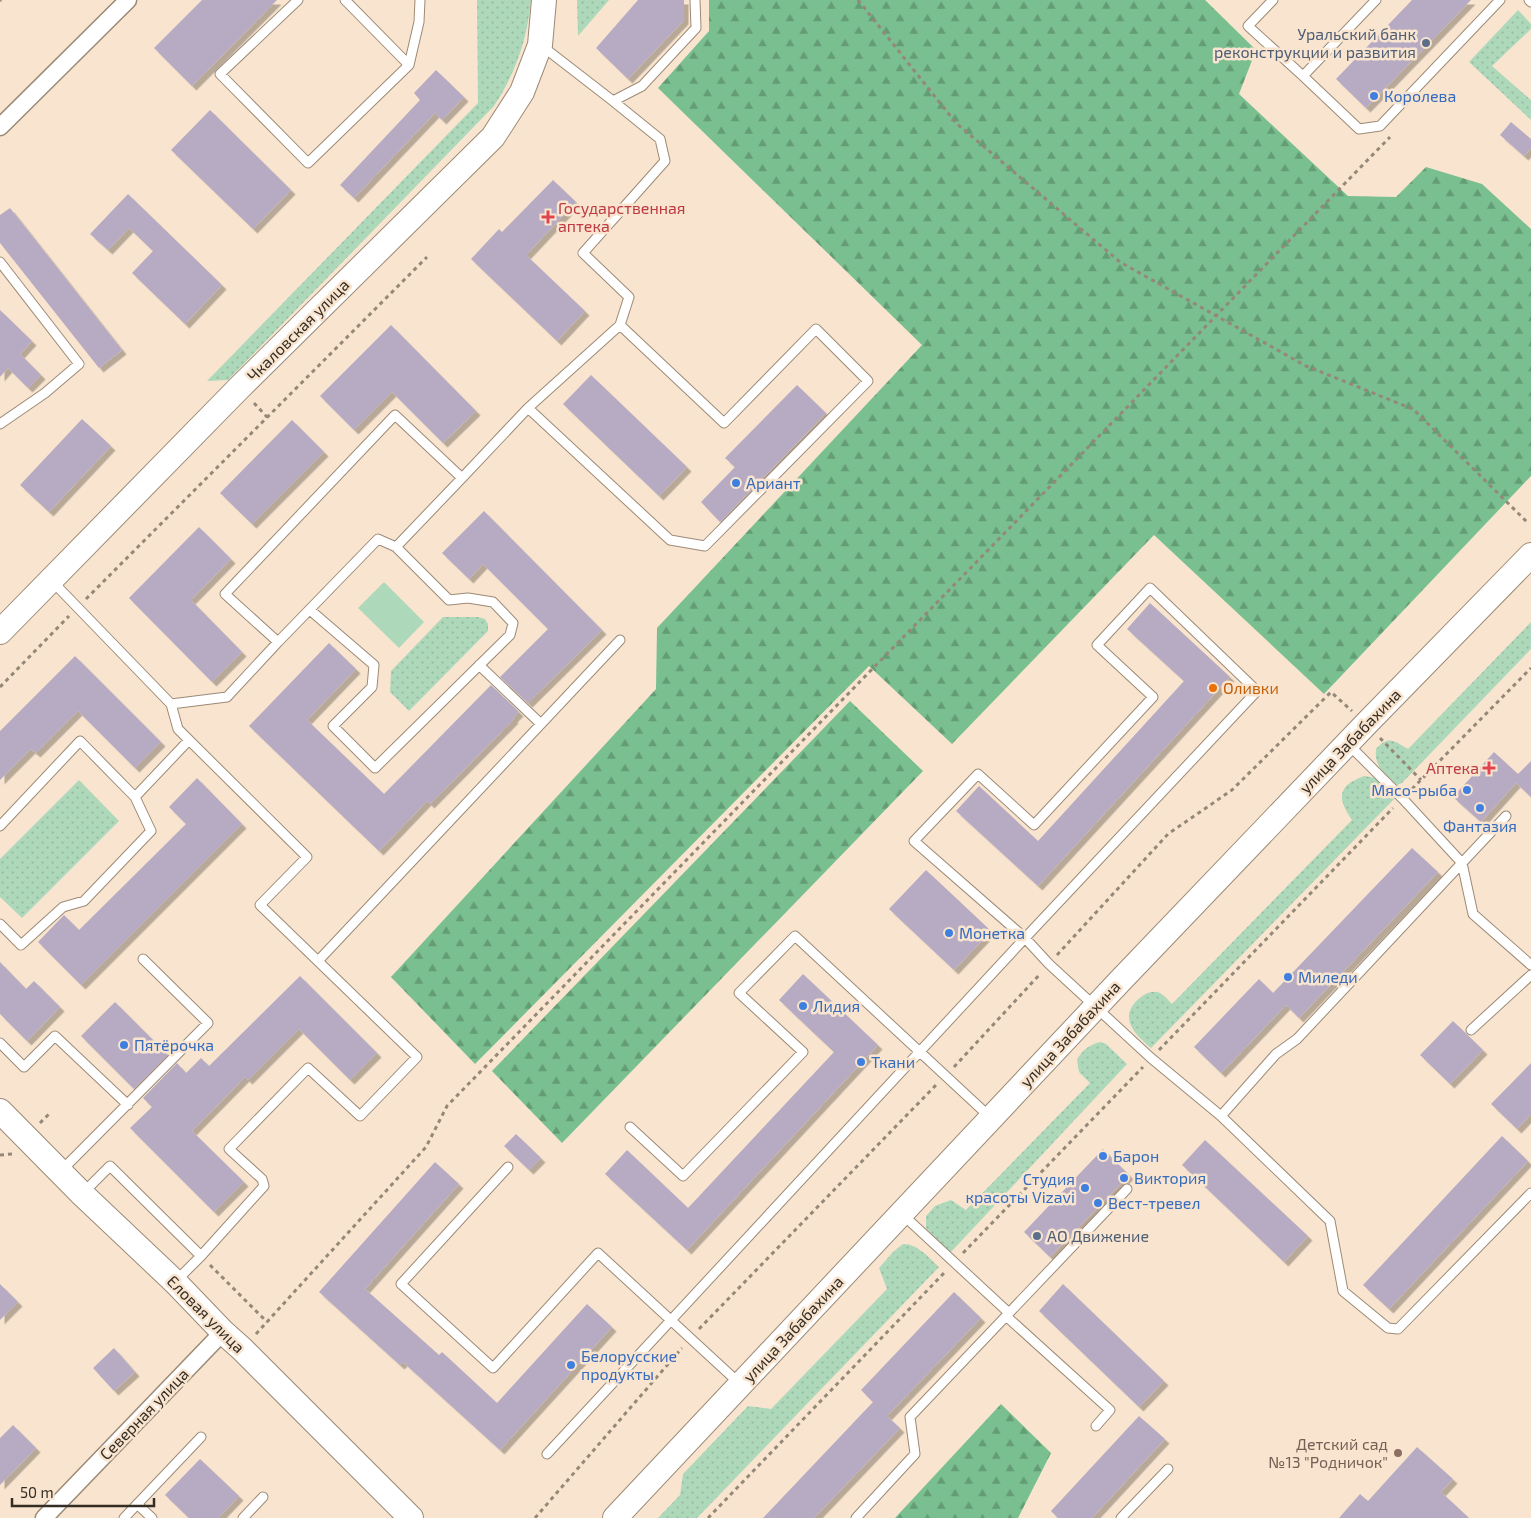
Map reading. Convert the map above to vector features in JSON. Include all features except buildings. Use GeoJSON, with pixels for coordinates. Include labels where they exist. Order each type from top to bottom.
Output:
{"type":"FeatureCollection","features":[{"type":"Feature","properties":{"kind":"street"},"geometry":{"type":"LineString","coordinates":[[0,127],[128,0]]}},
{"type":"Feature","properties":{"kind":"street","name":"Чкаловская улица"},"geometry":{"type":"LineString","coordinates":[[0,632],[239,388],[493,137],[522,92],[540,45],[544,0]]}},
{"type":"Feature","properties":{"kind":"street","name":"улица Забабахина"},"geometry":{"type":"LineString","coordinates":[[615,1518],[1096,1006],[1531,555]]}},
{"type":"Feature","properties":{"kind":"street","name":"Еловая улица"},"geometry":{"type":"LineString","coordinates":[[0,1111],[82,1194],[175,1282],[411,1518]]}},
{"type":"Feature","properties":{"kind":"street","name":"Северная улица"},"geometry":{"type":"LineString","coordinates":[[44,1518],[223,1332]]}},
{"type":"Feature","properties":{"kind":"lane"},"geometry":{"type":"LineString","coordinates":[[298,0],[220,74],[308,163],[409,65],[420,22],[420,0]]}},
{"type":"Feature","properties":{"kind":"lane"},"geometry":{"type":"LineString","coordinates":[[345,0],[409,65]]}},
{"type":"Feature","properties":{"kind":"lane"},"geometry":{"type":"LineString","coordinates":[[613,101],[642,86],[696,28],[695,0]]}},
{"type":"Feature","properties":{"kind":"lane"},"geometry":{"type":"LineString","coordinates":[[1272,0],[1248,26],[1359,129],[1380,126],[1496,1]]}},
{"type":"Feature","properties":{"kind":"lane"},"geometry":{"type":"LineString","coordinates":[[1303,76],[1376,0]]}},
{"type":"Feature","properties":{"kind":"lane"},"geometry":{"type":"LineString","coordinates":[[396,547],[528,408],[620,325],[629,297],[583,252],[665,160],[660,139],[540,45]]}},
{"type":"Feature","properties":{"kind":"lane"},"geometry":{"type":"LineString","coordinates":[[0,262],[79,364],[45,393],[0,424]]}},
{"type":"Feature","properties":{"kind":"lane"},"geometry":{"type":"LineString","coordinates":[[528,408],[670,540],[705,546],[868,381],[816,329],[724,423],[620,325]]}},
{"type":"Feature","properties":{"kind":"lane"},"geometry":{"type":"LineString","coordinates":[[278,642],[225,594],[395,415],[462,478]]}},
{"type":"Feature","properties":{"kind":"lane"},"geometry":{"type":"LineString","coordinates":[[171,704],[227,697],[278,642],[378,539],[396,547],[449,600],[468,598],[493,602],[512,624],[510,635],[375,768],[333,726],[372,687],[374,665],[310,610]]}},
{"type":"Feature","properties":{"kind":"lane"},"geometry":{"type":"LineString","coordinates":[[51,580],[171,704],[178,729],[307,857],[260,905],[417,1057],[360,1116],[308,1068],[229,1150],[262,1179],[264,1186],[175,1282]]}},
{"type":"Feature","properties":{"kind":"lane"},"geometry":{"type":"LineString","coordinates":[[547,1454],[1025,938],[1257,691],[1150,588],[1097,645],[1153,697],[1034,825],[978,774],[914,841],[1025,938],[1049,964],[1151,1058],[1221,1116],[1330,1222],[1343,1291],[1388,1328],[1398,1329],[1531,1193]]}},
{"type":"Feature","properties":{"kind":"lane"},"geometry":{"type":"LineString","coordinates":[[318,961],[620,640]]}},
{"type":"Feature","properties":{"kind":"lane"},"geometry":{"type":"LineString","coordinates":[[479,665],[541,724]]}},
{"type":"Feature","properties":{"kind":"lane"},"geometry":{"type":"LineString","coordinates":[[135,797],[189,740]]}},
{"type":"Feature","properties":{"kind":"lane"},"geometry":{"type":"LineString","coordinates":[[0,826],[80,741],[135,797],[151,831],[84,901],[63,907],[21,945],[0,924]]}},
{"type":"Feature","properties":{"kind":"lane"},"geometry":{"type":"LineString","coordinates":[[1348,744],[1403,799],[1462,863],[1473,914],[1531,965]]}},
{"type":"Feature","properties":{"kind":"lane"},"geometry":{"type":"LineString","coordinates":[[1221,1116],[1276,1054],[1297,1039],[1506,816]]}},
{"type":"Feature","properties":{"kind":"lane"},"geometry":{"type":"LineString","coordinates":[[630,1127],[683,1176],[803,1052],[739,993],[795,936],[992,1118]]}},
{"type":"Feature","properties":{"kind":"lane"},"geometry":{"type":"LineString","coordinates":[[60,1172],[208,1023],[143,959]]}},
{"type":"Feature","properties":{"kind":"lane"},"geometry":{"type":"LineString","coordinates":[[1471,1030],[1531,975]]}},
{"type":"Feature","properties":{"kind":"lane"},"geometry":{"type":"LineString","coordinates":[[1,1047],[24,1067],[56,1036],[128,1105]]}},
{"type":"Feature","properties":{"kind":"lane"},"geometry":{"type":"LineString","coordinates":[[82,1194],[110,1166],[201,1256]]}},
{"type":"Feature","properties":{"kind":"lane"},"geometry":{"type":"LineString","coordinates":[[508,1167],[401,1284],[493,1368],[598,1253],[741,1385]]}},
{"type":"Feature","properties":{"kind":"lane"},"geometry":{"type":"LineString","coordinates":[[856,1518],[915,1454],[910,1417],[1127,1189]]}},
{"type":"Feature","properties":{"kind":"lane"},"geometry":{"type":"LineString","coordinates":[[902,1214],[1110,1410],[1096,1426]]}},
{"type":"Feature","properties":{"kind":"lane"},"geometry":{"type":"LineString","coordinates":[[124,1518],[201,1437]]}},
{"type":"Feature","properties":{"kind":"lane"},"geometry":{"type":"LineString","coordinates":[[1121,1518],[1168,1469]]}},
{"type":"Feature","properties":{"kind":"lane"},"geometry":{"type":"LineString","coordinates":[[243,1518],[262,1497]]}},
{"type":"Feature","properties":{"kind":"lane"},"geometry":{"type":"LineString","coordinates":[[137,1504],[152,1518]]}},
{"type":"Feature","properties":{"kind":"path"},"geometry":{"type":"LineString","coordinates":[[858,0],[956,123],[1120,262],[1306,366],[1413,409],[1527,522]]}},
{"type":"Feature","properties":{"kind":"path"},"geometry":{"type":"LineString","coordinates":[[242,1349],[426,1147],[447,1106],[1390,137],[1395,111]]}},
{"type":"Feature","properties":{"kind":"path"},"geometry":{"type":"LineString","coordinates":[[0,687],[427,257]]}},
{"type":"Feature","properties":{"kind":"path"},"geometry":{"type":"LineString","coordinates":[[708,1518],[1151,1058],[1531,668]]}},
{"type":"Feature","properties":{"kind":"path"},"geometry":{"type":"LineString","coordinates":[[535,1518],[690,1338],[946,1076],[1168,834],[1232,790],[1331,692],[1366,724],[1421,780]]}},
{"type":"Feature","properties":{"kind":"path"},"geometry":{"type":"LineString","coordinates":[[201,1256],[267,1322]]}},
{"type":"Feature","properties":{"kind":"green space"},"geometry":{"type":"Polygon","coordinates":[[[477,0],[531,0],[527,29],[519,55],[508,81],[494,106],[228,380],[207,381],[478,103],[477,0]]]}},
{"type":"Feature","properties":{"kind":"green space"},"geometry":{"type":"Polygon","coordinates":[[[577,0],[609,0],[578,36],[577,0]]]}},
{"type":"Feature","properties":{"kind":"green space"},"geometry":{"type":"Polygon","coordinates":[[[709,0],[1205,0],[1256,50],[1239,94],[1348,196],[1396,197],[1426,167],[1482,184],[1531,229],[1531,476],[1324,694],[1154,535],[952,744],[869,666],[475,1064],[391,977],[656,689],[657,628],[922,345],[658,88],[709,31],[709,0]]]}},
{"type":"Feature","properties":{"kind":"green space"},"geometry":{"type":"Polygon","coordinates":[[[1518,10],[1531,24],[1531,29],[1492,66],[1531,100],[1531,120],[1469,62],[1518,10]]]}},
{"type":"Feature","properties":{"kind":"green space"},"geometry":{"type":"Polygon","coordinates":[[[384,582],[424,622],[399,648],[358,608],[384,582]]]}},
{"type":"Feature","properties":{"kind":"green space"},"geometry":{"type":"Polygon","coordinates":[[[443,617],[478,617],[485,619],[488,624],[488,631],[409,711],[390,692],[391,671],[443,617]]]}},
{"type":"Feature","properties":{"kind":"green space"},"geometry":{"type":"Polygon","coordinates":[[[1531,622],[1531,649],[1402,783],[1397,785],[1379,766],[1376,749],[1385,742],[1392,741],[1408,749],[1531,622]]]}},
{"type":"Feature","properties":{"kind":"green space"},"geometry":{"type":"Polygon","coordinates":[[[850,701],[923,771],[562,1143],[492,1071],[850,701]]]}},
{"type":"Feature","properties":{"kind":"green space"},"geometry":{"type":"Polygon","coordinates":[[[1364,776],[1379,780],[1398,795],[1151,1048],[1131,1026],[1129,1016],[1132,1006],[1150,992],[1162,994],[1172,1004],[1352,820],[1344,805],[1342,794],[1349,784],[1364,776]]]}},
{"type":"Feature","properties":{"kind":"green space"},"geometry":{"type":"Polygon","coordinates":[[[79,780],[119,821],[22,918],[0,897],[0,859],[79,780]]]}},
{"type":"Feature","properties":{"kind":"green space"},"geometry":{"type":"Polygon","coordinates":[[[1100,1042],[1106,1044],[1127,1064],[950,1253],[926,1228],[926,1216],[935,1206],[951,1200],[966,1210],[1090,1083],[1079,1072],[1077,1060],[1086,1048],[1100,1042]]]}},
{"type":"Feature","properties":{"kind":"green space"},"geometry":{"type":"Polygon","coordinates":[[[903,1244],[918,1249],[939,1267],[697,1518],[658,1518],[680,1495],[683,1474],[748,1406],[771,1409],[887,1289],[879,1268],[903,1244]]]}},
{"type":"Feature","properties":{"kind":"green space"},"geometry":{"type":"Polygon","coordinates":[[[1001,1404],[1051,1453],[1018,1518],[895,1518],[1001,1404]]]}},
{"type":"Feature","properties":{"kind":"place","name":"Уральский банк реконструкции и развития"},"geometry":{"type":"Point","coordinates":[1426,43]}},
{"type":"Feature","properties":{"kind":"place","name":"Королева"},"geometry":{"type":"Point","coordinates":[1374,96]}},
{"type":"Feature","properties":{"kind":"place","name":"Государственная аптека"},"geometry":{"type":"Point","coordinates":[548,217]}},
{"type":"Feature","properties":{"kind":"place","name":"Ариант"},"geometry":{"type":"Point","coordinates":[736,483]}},
{"type":"Feature","properties":{"kind":"place","name":"Оливки"},"geometry":{"type":"Point","coordinates":[1213,688]}},
{"type":"Feature","properties":{"kind":"place","name":"Аптека"},"geometry":{"type":"Point","coordinates":[1489,768]}},
{"type":"Feature","properties":{"kind":"place","name":"Мясо-рыба"},"geometry":{"type":"Point","coordinates":[1467,790]}},
{"type":"Feature","properties":{"kind":"place","name":"Фантазия"},"geometry":{"type":"Point","coordinates":[1480,808]}},
{"type":"Feature","properties":{"kind":"place","name":"Монетка"},"geometry":{"type":"Point","coordinates":[949,933]}},
{"type":"Feature","properties":{"kind":"place","name":"Миледи"},"geometry":{"type":"Point","coordinates":[1288,977]}},
{"type":"Feature","properties":{"kind":"place","name":"Лидия"},"geometry":{"type":"Point","coordinates":[803,1006]}},
{"type":"Feature","properties":{"kind":"place","name":"Пятёрочка"},"geometry":{"type":"Point","coordinates":[124,1045]}},
{"type":"Feature","properties":{"kind":"place","name":"Ткани"},"geometry":{"type":"Point","coordinates":[861,1062]}},
{"type":"Feature","properties":{"kind":"place","name":"Барон"},"geometry":{"type":"Point","coordinates":[1103,1156]}},
{"type":"Feature","properties":{"kind":"place","name":"Виктория"},"geometry":{"type":"Point","coordinates":[1124,1178]}},
{"type":"Feature","properties":{"kind":"place","name":"Студия красоты Vizavi"},"geometry":{"type":"Point","coordinates":[1085,1188]}},
{"type":"Feature","properties":{"kind":"place","name":"Вест-тревел"},"geometry":{"type":"Point","coordinates":[1098,1203]}},
{"type":"Feature","properties":{"kind":"place","name":"АО Движение"},"geometry":{"type":"Point","coordinates":[1037,1236]}},
{"type":"Feature","properties":{"kind":"place","name":"Белорусские продукты"},"geometry":{"type":"Point","coordinates":[571,1365]}},
{"type":"Feature","properties":{"kind":"place","name":"Детский сад №13 \"Родничок\""},"geometry":{"type":"Point","coordinates":[1398,1453]}}]}
